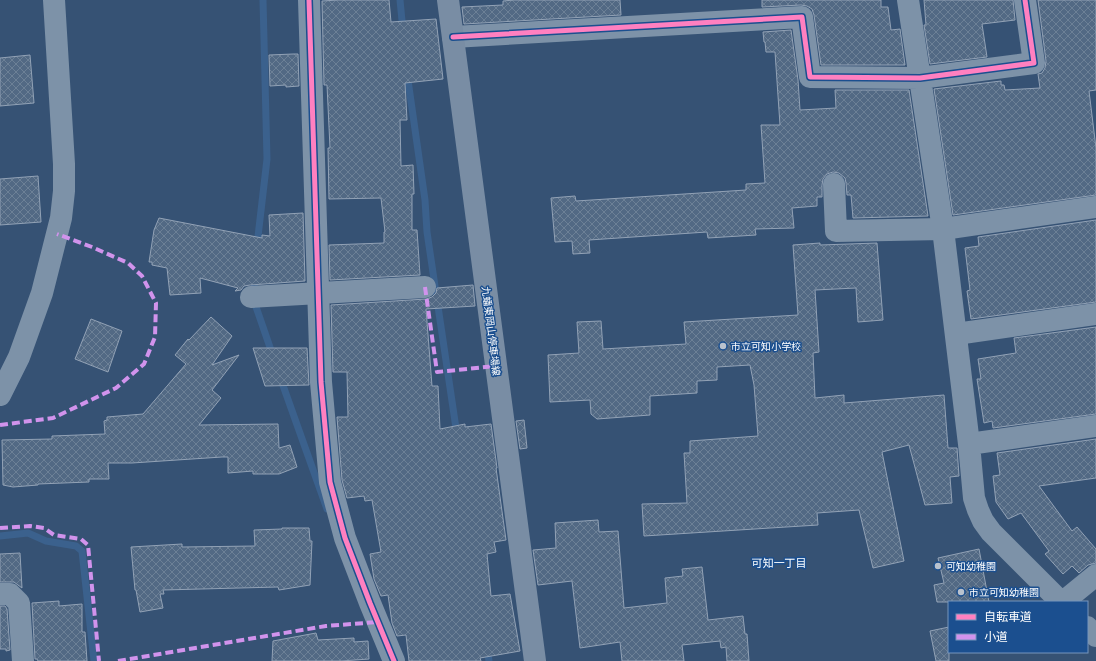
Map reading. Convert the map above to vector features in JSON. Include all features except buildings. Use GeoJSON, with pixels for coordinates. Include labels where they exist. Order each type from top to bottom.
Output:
{"type":"FeatureCollection","features":[{"type":"Feature","properties":{"kind":"main road","name":"九蟠東岡山停車場線"},"geometry":{"type":"LineString","coordinates":[[448,0],[535,661]]}},
{"type":"Feature","properties":{"kind":"street"},"geometry":{"type":"LineString","coordinates":[[0,395],[19,357],[42,293],[60,218],[64,191],[64,164],[54,0]]}},
{"type":"Feature","properties":{"kind":"street"},"geometry":{"type":"LineString","coordinates":[[308,0],[321,382],[330,482],[345,538],[394,661]]}},
{"type":"Feature","properties":{"kind":"street"},"geometry":{"type":"LineString","coordinates":[[908,0],[943,229],[970,444],[974,498],[983,521],[998,540],[1061,601]]}},
{"type":"Feature","properties":{"kind":"street"},"geometry":{"type":"LineString","coordinates":[[453,37],[802,17],[810,77],[920,78],[1034,63],[1025,0]]}},
{"type":"Feature","properties":{"kind":"street"},"geometry":{"type":"LineString","coordinates":[[834,184],[836,231],[943,229],[1096,207]]}},
{"type":"Feature","properties":{"kind":"street"},"geometry":{"type":"LineString","coordinates":[[254,297],[425,287]]}},
{"type":"Feature","properties":{"kind":"street"},"geometry":{"type":"LineString","coordinates":[[956,334],[1096,314]]}},
{"type":"Feature","properties":{"kind":"street"},"geometry":{"type":"LineString","coordinates":[[970,444],[1096,426]]}},
{"type":"Feature","properties":{"kind":"street"},"geometry":{"type":"LineString","coordinates":[[1063,601],[1096,575]]}},
{"type":"Feature","properties":{"kind":"street"},"geometry":{"type":"LineString","coordinates":[[0,594],[10,594],[19,603],[23,661]]}},
{"type":"Feature","properties":{"kind":"street"},"geometry":{"type":"LineString","coordinates":[[1088,628],[1096,636]]}},
{"type":"Feature","properties":{"kind":"waterway"},"geometry":{"type":"LineString","coordinates":[[257,245],[267,159],[263,0]]}},
{"type":"Feature","properties":{"kind":"waterway"},"geometry":{"type":"LineString","coordinates":[[400,0],[403,31]]}},
{"type":"Feature","properties":{"kind":"waterway"},"geometry":{"type":"LineString","coordinates":[[407,73],[425,200],[427,232],[457,435]]}},
{"type":"Feature","properties":{"kind":"waterway"},"geometry":{"type":"LineString","coordinates":[[254,276],[255,304],[273,356]]}},
{"type":"Feature","properties":{"kind":"waterway"},"geometry":{"type":"LineString","coordinates":[[280,377],[327,509]]}},
{"type":"Feature","properties":{"kind":"waterway"},"geometry":{"type":"LineString","coordinates":[[0,536],[28,533],[46,541],[76,546],[82,551],[94,661]]}},
{"type":"Feature","properties":{"kind":"waterway"},"geometry":{"type":"LineString","coordinates":[[487,647],[489,661]]}},
{"type":"Feature","properties":{"kind":"marked path"},"geometry":{"type":"LineString","coordinates":[[0,425],[53,418],[116,388],[144,364],[155,337],[156,303],[142,276],[128,263],[57,234]]}},
{"type":"Feature","properties":{"kind":"marked path"},"geometry":{"type":"LineString","coordinates":[[425,287],[437,372],[496,366]]}},
{"type":"Feature","properties":{"kind":"marked path"},"geometry":{"type":"LineString","coordinates":[[0,528],[30,526],[44,528],[54,535],[81,539],[88,545],[99,661]]}},
{"type":"Feature","properties":{"kind":"marked path"},"geometry":{"type":"LineString","coordinates":[[118,661],[326,626],[378,622]]}},
{"type":"Feature","properties":{"kind":"cycle path"},"geometry":{"type":"LineString","coordinates":[[309,0],[321,382],[330,482],[345,538],[394,661]]}},
{"type":"Feature","properties":{"kind":"cycle path"},"geometry":{"type":"LineString","coordinates":[[453,37],[802,17],[810,77],[920,78],[1034,63],[1025,0]]}},
{"type":"Feature","properties":{"kind":"place","name":"市立可知小学校"},"geometry":{"type":"Point","coordinates":[723,346]}},
{"type":"Feature","properties":{"kind":"place","name":"可知幼稚園"},"geometry":{"type":"Point","coordinates":[938,566]}},
{"type":"Feature","properties":{"kind":"place","name":"市立可知幼稚園"},"geometry":{"type":"Point","coordinates":[961,592]}},
{"type":"Feature","properties":{"kind":"district","name":"可知一丁目"},"geometry":{"type":"Point","coordinates":[779,563]}}]}
